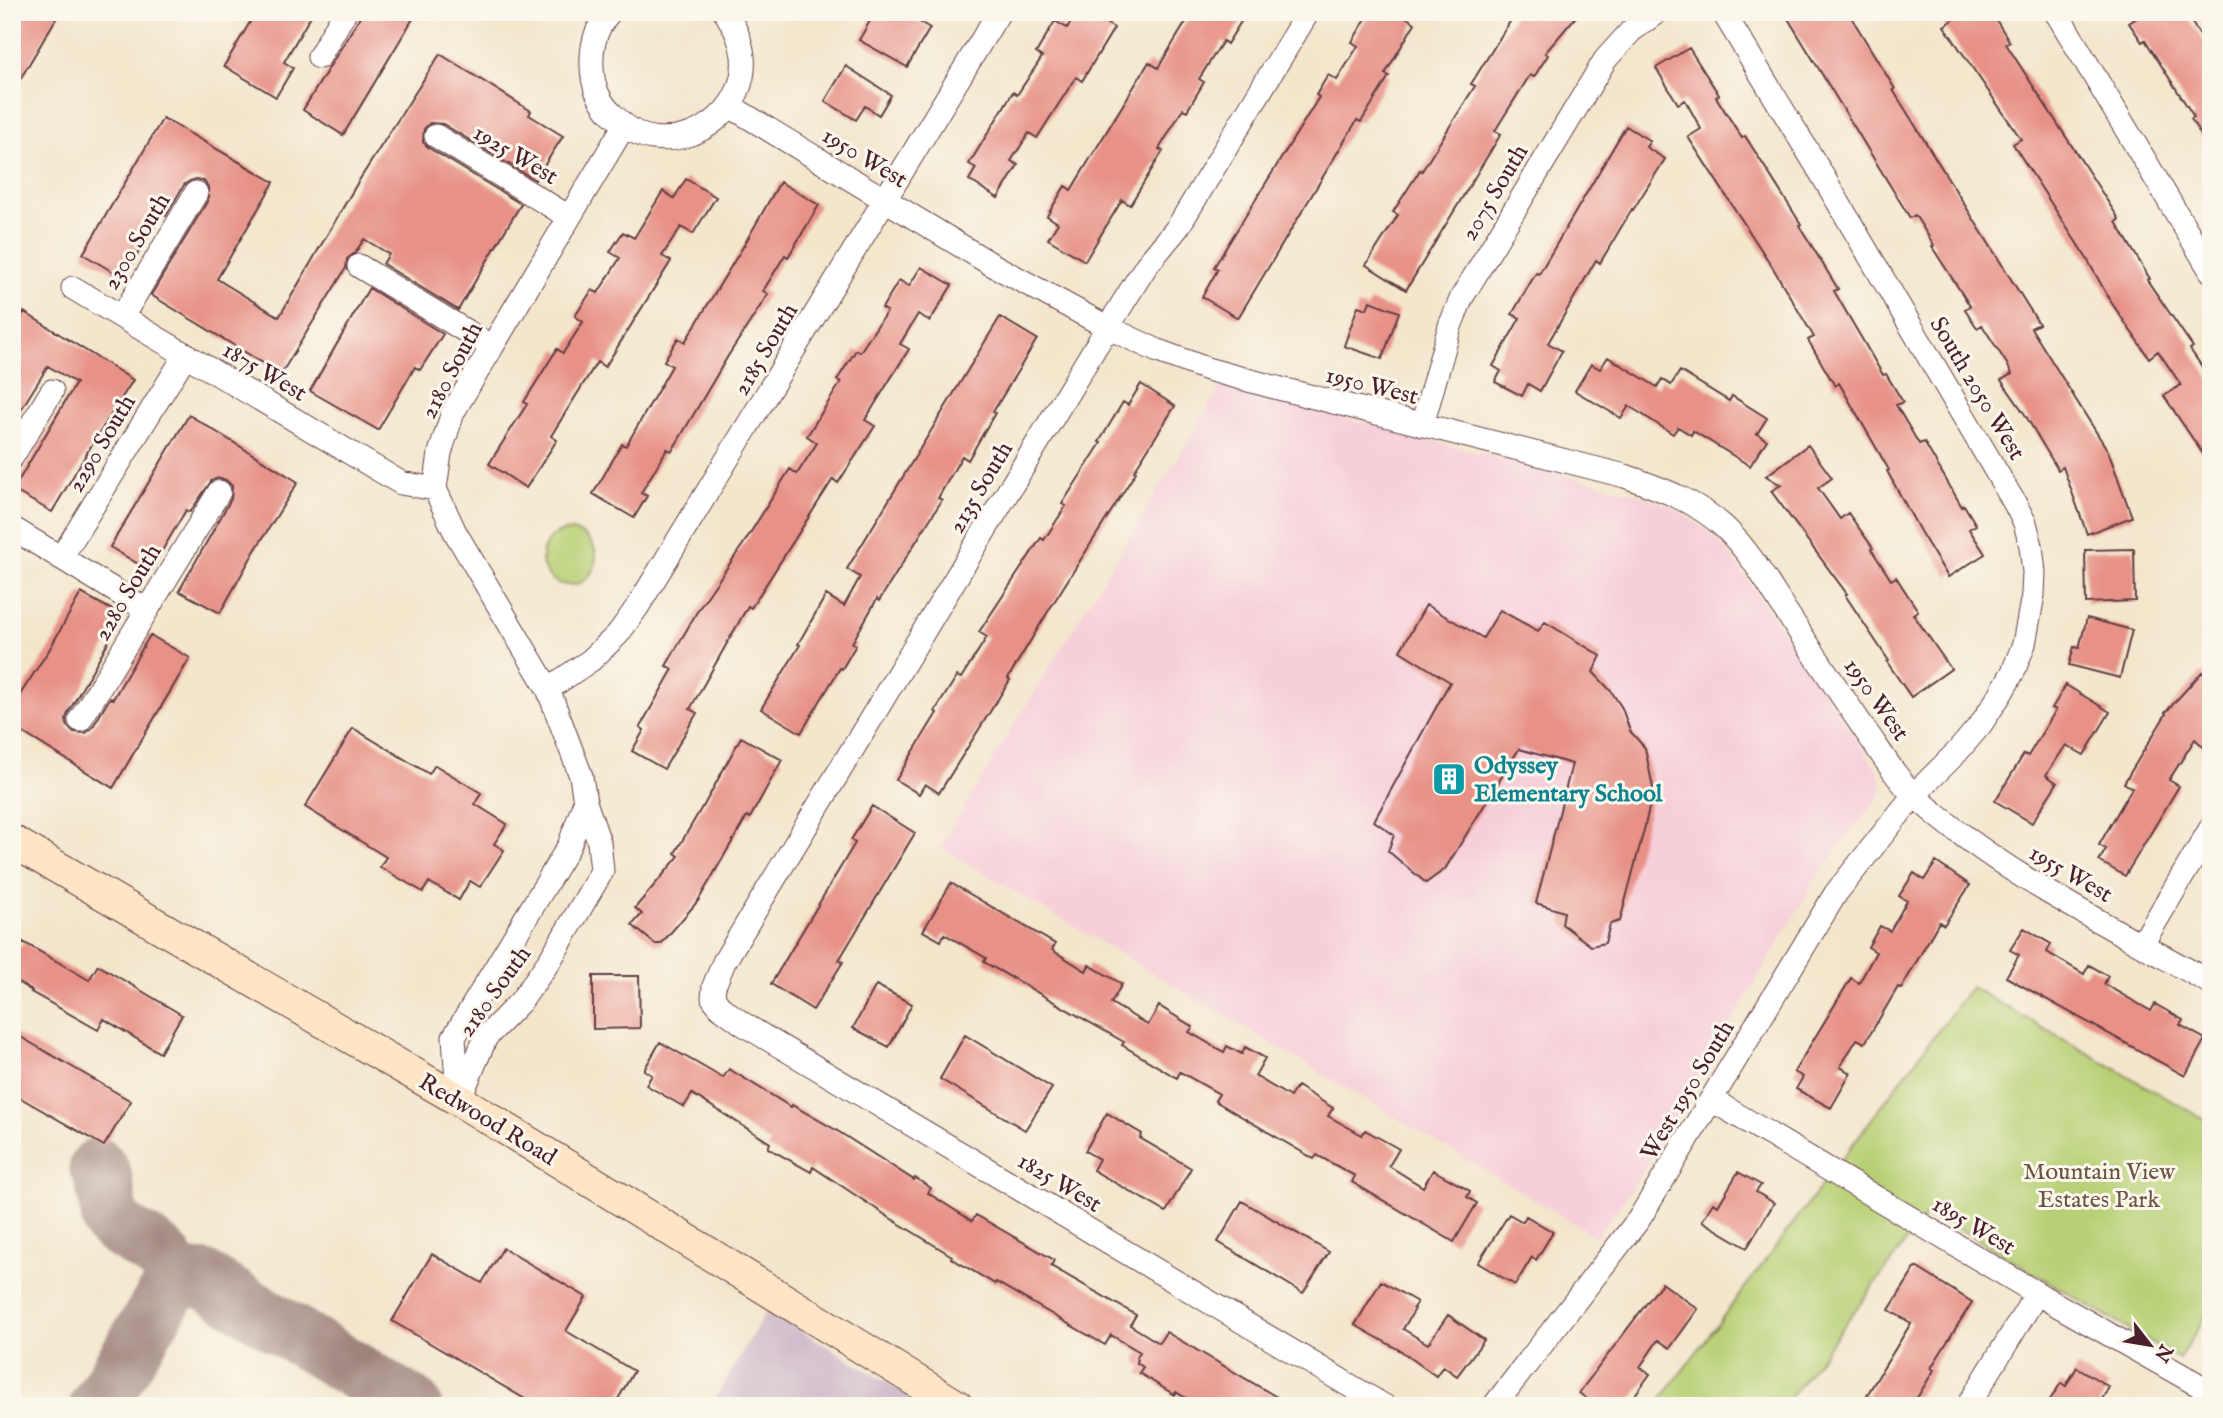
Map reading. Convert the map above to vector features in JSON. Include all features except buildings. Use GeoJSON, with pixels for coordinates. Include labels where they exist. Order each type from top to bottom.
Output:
{"type":"FeatureCollection","features":[{"type":"Feature","properties":{"kind":"main road","name":"Redwood Road"},"geometry":{"type":"LineString","coordinates":[[12,841],[459,1100],[957,1406]]}},
{"type":"Feature","properties":{"kind":"street"},"geometry":{"type":"LineString","coordinates":[[319,57],[345,12]]}},
{"type":"Feature","properties":{"kind":"street"},"geometry":{"type":"LineString","coordinates":[[602,15],[592,48],[592,78],[603,105],[624,127],[652,138],[681,138],[709,127],[730,106],[741,83],[743,58],[738,33],[725,12]]}},
{"type":"Feature","properties":{"kind":"street","name":"2185 South"},"geometry":{"type":"LineString","coordinates":[[548,689],[591,660],[618,634],[638,606],[999,12]]}},
{"type":"Feature","properties":{"kind":"street","name":"2135 South"},"geometry":{"type":"LineString","coordinates":[[713,998],[714,986],[724,962],[1107,327],[1146,266],[1178,227],[1308,12]]}},
{"type":"Feature","properties":{"kind":"street","name":"2075 South"},"geometry":{"type":"LineString","coordinates":[[1422,425],[1455,310],[1469,283],[1605,60],[1631,31],[1657,12]]}},
{"type":"Feature","properties":{"kind":"street","name":"South 2050 West"},"geometry":{"type":"LineString","coordinates":[[1723,12],[1825,179],[2014,502],[2028,535],[2034,572],[2033,594],[2024,644],[2013,672],[1981,724],[1914,795]]}},
{"type":"Feature","properties":{"kind":"street"},"geometry":{"type":"LineString","coordinates":[[2056,12],[2207,257]]}},
{"type":"Feature","properties":{"kind":"street","name":"1950 West"},"geometry":{"type":"LineString","coordinates":[[730,106],[991,264],[1107,327],[1158,351],[1206,369],[1625,477],[1660,488],[1697,507],[1723,525],[1748,553],[1832,681],[1914,795]]}},
{"type":"Feature","properties":{"kind":"street","name":"2180 South"},"geometry":{"type":"LineString","coordinates":[[459,1100],[486,1037],[521,1001],[550,960],[602,871],[599,842],[585,802],[581,776],[548,689],[455,532],[435,489],[440,453],[453,412],[624,127]]}},
{"type":"Feature","properties":{"kind":"street","name":"1925 West"},"geometry":{"type":"LineString","coordinates":[[436,136],[569,217]]}},
{"type":"Feature","properties":{"kind":"street","name":"2300 South"},"geometry":{"type":"LineString","coordinates":[[122,317],[196,193]]}},
{"type":"Feature","properties":{"kind":"street"},"geometry":{"type":"LineString","coordinates":[[359,266],[492,347]]}},
{"type":"Feature","properties":{"kind":"street","name":"1875 West"},"geometry":{"type":"LineString","coordinates":[[73,288],[401,483],[435,489]]}},
{"type":"Feature","properties":{"kind":"street","name":"2290 South"},"geometry":{"type":"LineString","coordinates":[[61,558],[186,354]]}},
{"type":"Feature","properties":{"kind":"street"},"geometry":{"type":"LineString","coordinates":[[12,457],[52,391]]}},
{"type":"Feature","properties":{"kind":"street","name":"2280 South"},"geometry":{"type":"LineString","coordinates":[[80,720],[219,492]]}},
{"type":"Feature","properties":{"kind":"street"},"geometry":{"type":"LineString","coordinates":[[12,528],[147,610]]}},
{"type":"Feature","properties":{"kind":"street","name":"1955 West"},"geometry":{"type":"LineString","coordinates":[[1914,795],[1970,841],[2017,874],[2211,983]]}},
{"type":"Feature","properties":{"kind":"street","name":"West 1950 South"},"geometry":{"type":"LineString","coordinates":[[1494,1406],[1639,1219],[1836,893],[1914,795]]}},
{"type":"Feature","properties":{"kind":"street","name":"2180 South"},"geometry":{"type":"LineString","coordinates":[[459,1100],[454,1037],[569,846],[585,802]]}},
{"type":"Feature","properties":{"kind":"street"},"geometry":{"type":"LineString","coordinates":[[2142,944],[2211,828]]}},
{"type":"Feature","properties":{"kind":"street","name":"1825 West"},"geometry":{"type":"LineString","coordinates":[[713,998],[720,1007],[743,1024],[1384,1406]]}},
{"type":"Feature","properties":{"kind":"street","name":"1895 West"},"geometry":{"type":"LineString","coordinates":[[1712,1100],[2037,1293],[2211,1392]]}},
{"type":"Feature","properties":{"kind":"street"},"geometry":{"type":"LineString","coordinates":[[1968,1406],[2037,1293]]}},
{"type":"Feature","properties":{"kind":"shaded area"},"geometry":{"type":"Polygon","coordinates":[[[1221,386],[1638,494],[1672,507],[1711,533],[1730,554],[1880,774],[1882,789],[1879,797],[1818,876],[1639,1178],[1597,1237],[940,847],[1221,386]]]}},
{"type":"Feature","properties":{"kind":"shaded area"},"geometry":{"type":"Polygon","coordinates":[[[767,1310],[926,1406],[711,1406],[767,1310]]]}},
{"type":"Feature","properties":{"kind":"green space"},"geometry":{"type":"Polygon","coordinates":[[[569,531],[588,539],[596,558],[588,577],[569,585],[550,577],[542,558],[550,539],[569,531]]]}},
{"type":"Feature","properties":{"kind":"green space","name":"Mountain View Estates Park"},"geometry":{"type":"Polygon","coordinates":[[[1971,987],[2211,1123],[2211,1307],[2179,1359],[1929,1211],[1784,1406],[1656,1406],[1971,987]]]}},
{"type":"Feature","properties":{"kind":"taxiway"},"geometry":{"type":"LineString","coordinates":[[98,1167],[103,1176],[111,1222],[152,1248],[168,1264],[171,1275],[170,1288],[98,1406]]}},
{"type":"Feature","properties":{"kind":"taxiway"},"geometry":{"type":"LineString","coordinates":[[170,1288],[184,1280],[203,1279],[413,1406]]}},
{"type":"Feature","properties":{"kind":"place","name":"Odyssey Elementary School"},"geometry":{"type":"Point","coordinates":[1449,779]}}]}
